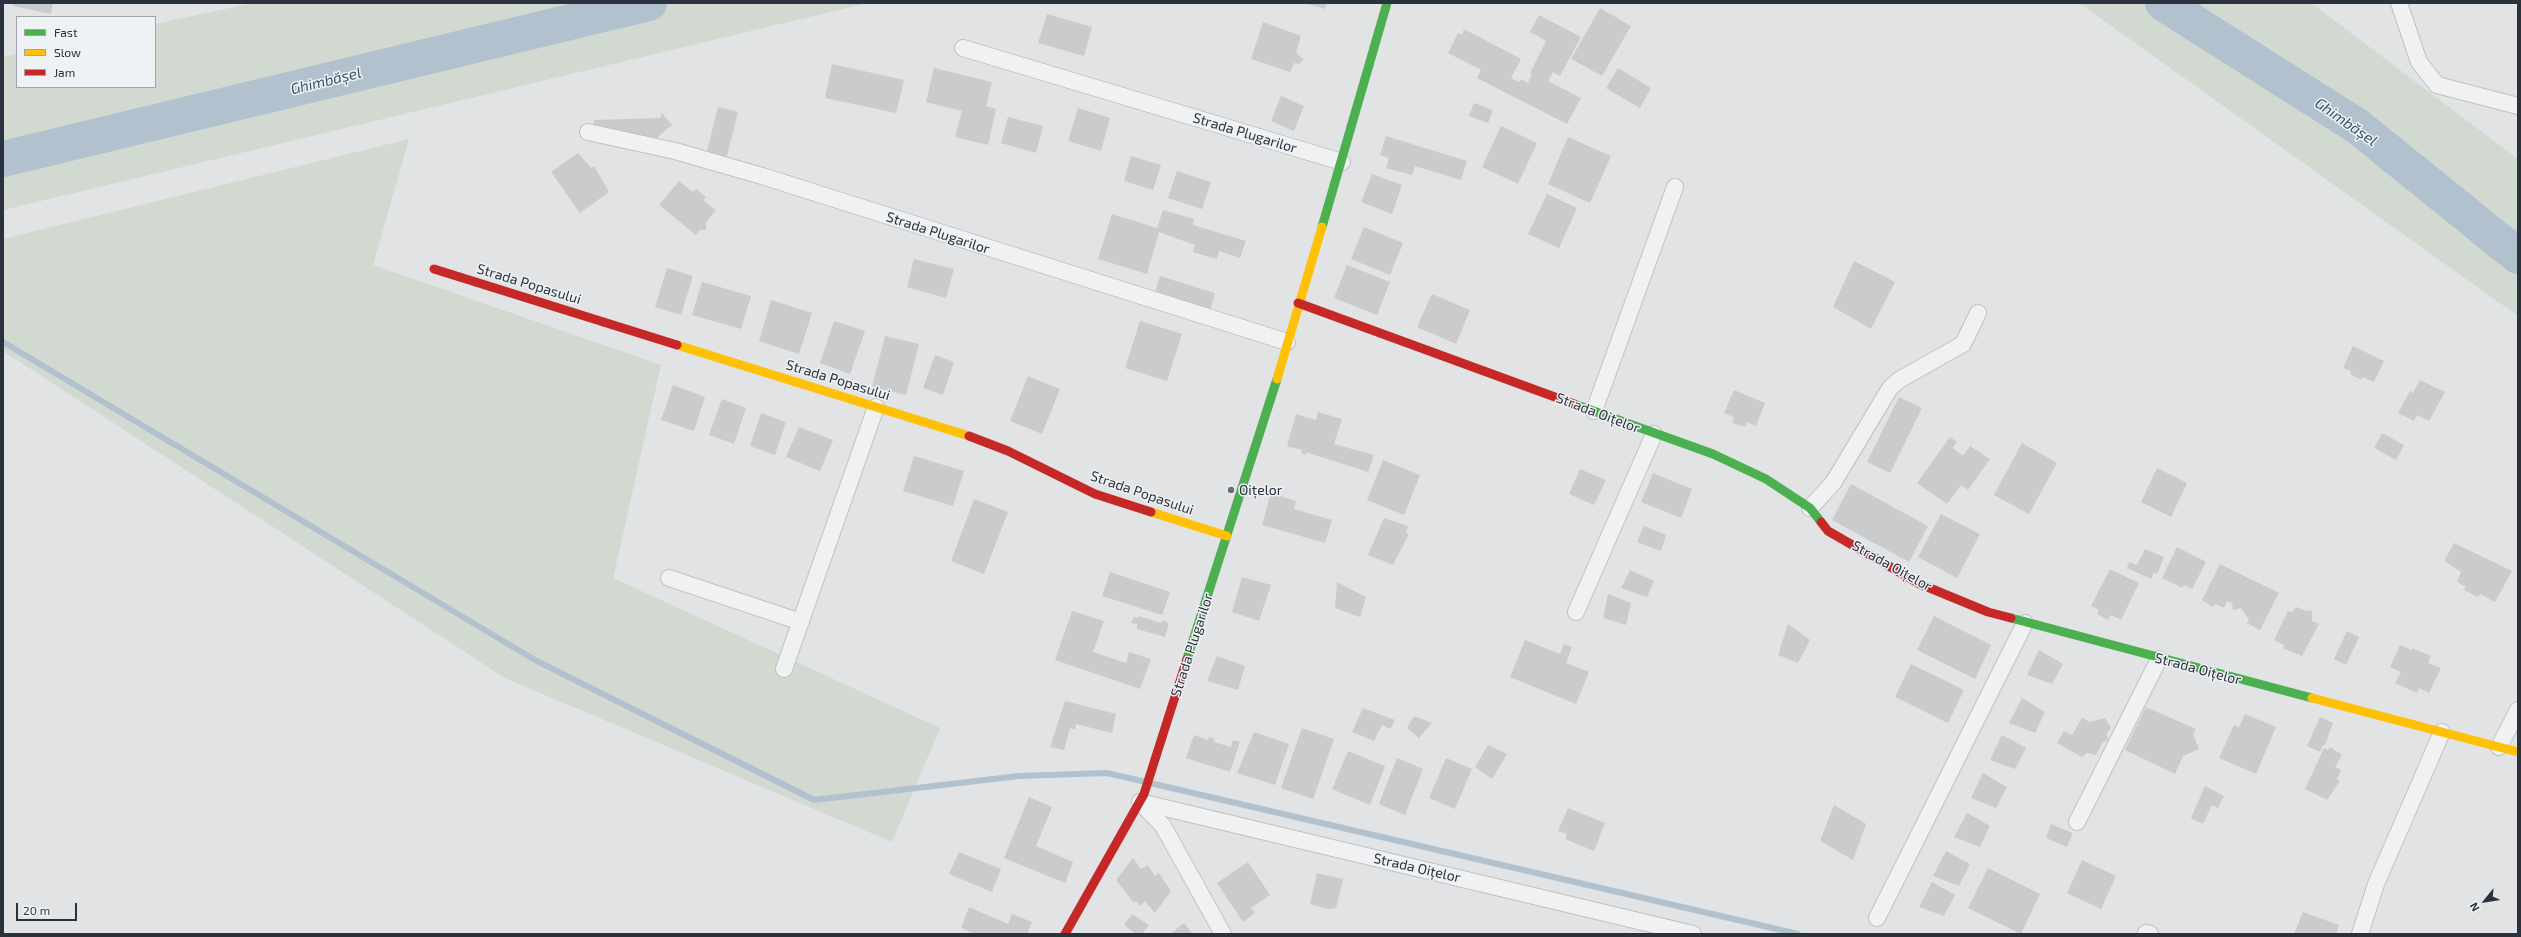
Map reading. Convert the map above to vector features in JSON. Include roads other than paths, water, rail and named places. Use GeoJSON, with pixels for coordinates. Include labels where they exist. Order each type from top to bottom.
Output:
{"type":"FeatureCollection","features":[{"type":"Feature","properties":{"kind":"street","name":"Strada Plugarilor"},"geometry":{"type":"LineString","coordinates":[[1065,934],[1142,798],[1155,762],[1270,404],[1298,303],[1342,162],[1387,3]]}},
{"type":"Feature","properties":{"kind":"street"},"geometry":{"type":"LineString","coordinates":[[2399,3],[2419,62],[2437,85],[2518,106]]}},
{"type":"Feature","properties":{"kind":"street","name":"Strada Plugarilor"},"geometry":{"type":"LineString","coordinates":[[964,48],[1342,162]]}},
{"type":"Feature","properties":{"kind":"street","name":"Strada Plugarilor"},"geometry":{"type":"LineString","coordinates":[[588,132],[675,151],[762,176],[1287,342]]}},
{"type":"Feature","properties":{"kind":"street"},"geometry":{"type":"LineString","coordinates":[[1594,411],[1675,187]]}},
{"type":"Feature","properties":{"kind":"street","name":"Strada Popasului"},"geometry":{"type":"LineString","coordinates":[[434,269],[876,407],[1008,450],[1095,494],[1227,536]]}},
{"type":"Feature","properties":{"kind":"street","name":"Strada Oițelor"},"geometry":{"type":"LineString","coordinates":[[1298,303],[1654,434],[1713,454],[1766,479],[1810,508],[1828,531],[1920,584],[1988,612],[2159,659],[2518,752]]}},
{"type":"Feature","properties":{"kind":"street"},"geometry":{"type":"LineString","coordinates":[[1810,508],[1833,482],[1890,388],[1898,380],[1962,344],[1978,313]]}},
{"type":"Feature","properties":{"kind":"street"},"geometry":{"type":"LineString","coordinates":[[784,670],[876,407]]}},
{"type":"Feature","properties":{"kind":"street"},"geometry":{"type":"LineString","coordinates":[[1576,612],[1654,434]]}},
{"type":"Feature","properties":{"kind":"street"},"geometry":{"type":"LineString","coordinates":[[669,578],[801,622]]}},
{"type":"Feature","properties":{"kind":"street"},"geometry":{"type":"LineString","coordinates":[[1877,918],[2025,622]]}},
{"type":"Feature","properties":{"kind":"street"},"geometry":{"type":"LineString","coordinates":[[2077,822],[2159,659]]}},
{"type":"Feature","properties":{"kind":"street"},"geometry":{"type":"LineString","coordinates":[[2499,747],[2518,710]]}},
{"type":"Feature","properties":{"kind":"street"},"geometry":{"type":"LineString","coordinates":[[2360,934],[2376,884],[2442,732]]}},
{"type":"Feature","properties":{"kind":"street"},"geometry":{"type":"LineString","coordinates":[[1142,798],[1163,826],[1223,934]]}},
{"type":"Feature","properties":{"kind":"street","name":"Strada Oițelor"},"geometry":{"type":"LineString","coordinates":[[1142,798],[1693,934]]}},
{"type":"Feature","properties":{"kind":"waterway","name":"Ghimbășel"},"geometry":{"type":"LineString","coordinates":[[3,159],[649,3]]}},
{"type":"Feature","properties":{"kind":"waterway","name":"Ghimbășel"},"geometry":{"type":"LineString","coordinates":[[2163,3],[2357,126],[2518,256]]}},
{"type":"Feature","properties":{"kind":"waterway"},"geometry":{"type":"LineString","coordinates":[[3,342],[535,660],[814,800],[1019,776],[1107,773],[1798,934]]}},
{"type":"Feature","properties":{"kind":"place","name":"Oițelor"},"geometry":{"type":"Point","coordinates":[1231,490]}}]}
